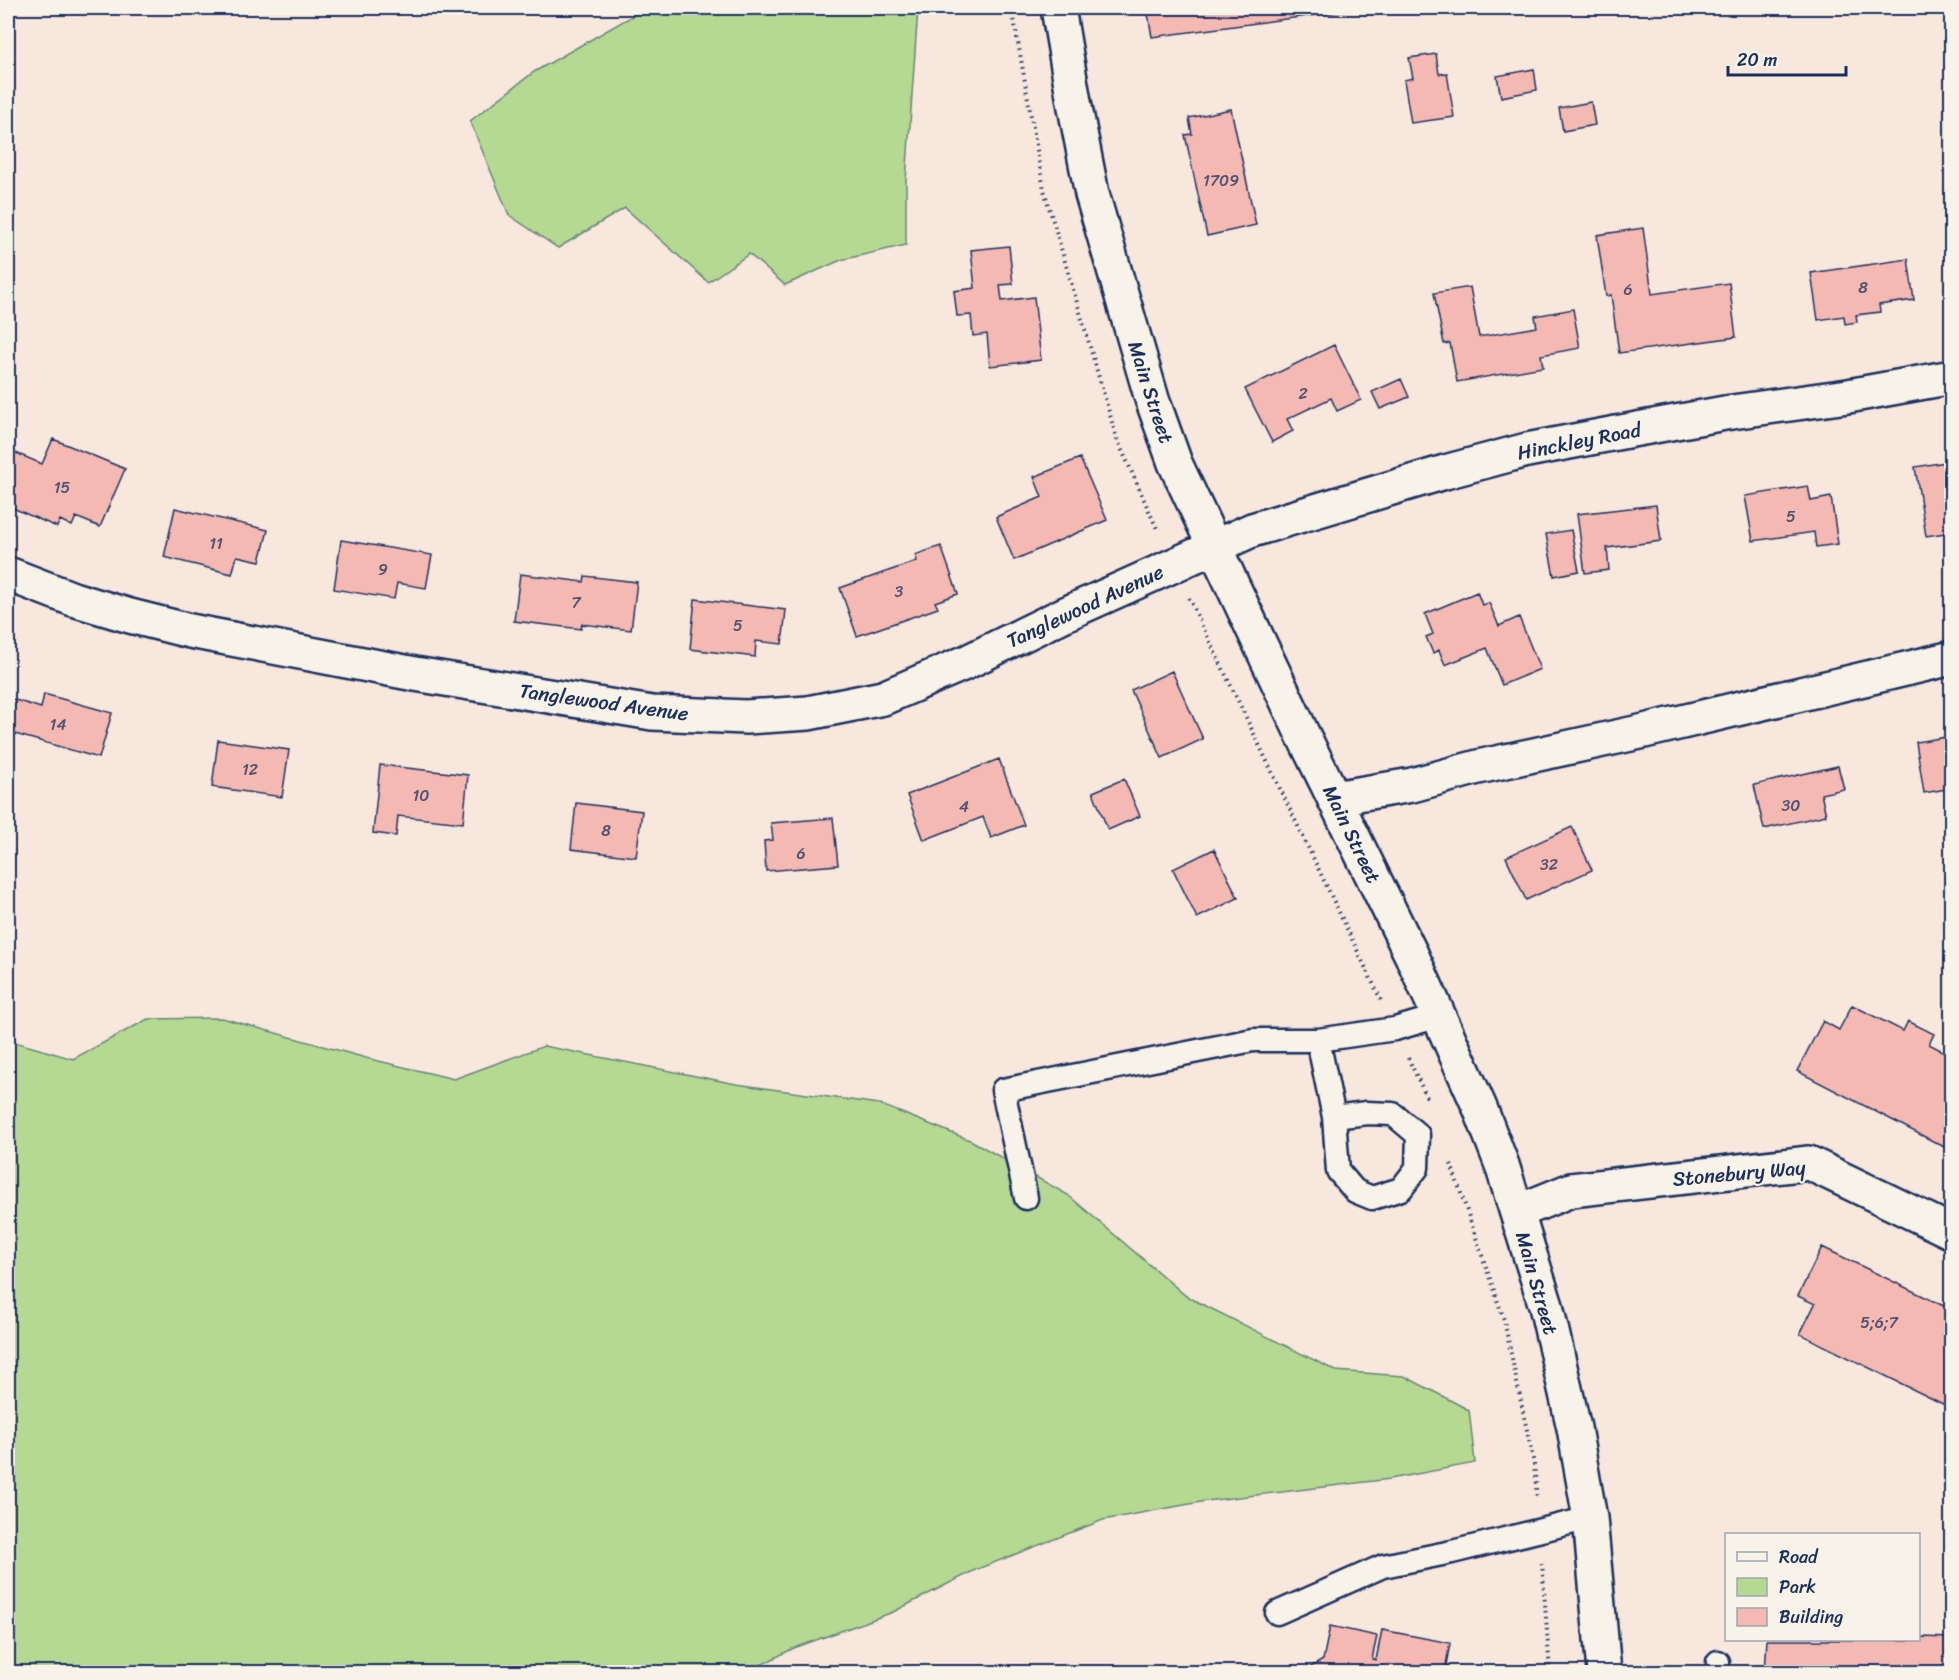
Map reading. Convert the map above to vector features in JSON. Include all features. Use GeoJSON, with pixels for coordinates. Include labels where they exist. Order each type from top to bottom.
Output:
{"type":"FeatureCollection","features":[{"type":"Feature","properties":{"kind":"street","name":"Main Street"},"geometry":{"type":"LineString","coordinates":[[1058,8],[1092,194],[1124,308],[1175,464],[1216,546],[1270,666],[1412,956],[1480,1108],[1502,1165],[1546,1306],[1574,1428],[1590,1518],[1604,1672]]}},
{"type":"Feature","properties":{"kind":"street","name":"Hinckley Road"},"geometry":{"type":"LineString","coordinates":[[1216,546],[1252,530],[1527,450],[1725,413],[1848,396],[1952,377]]}},
{"type":"Feature","properties":{"kind":"street","name":"Tanglewood Avenue"},"geometry":{"type":"LineString","coordinates":[[8,574],[96,606],[201,633],[415,674],[652,713],[746,717],[808,713],[883,698],[967,662],[1062,615],[1216,546]]}},
{"type":"Feature","properties":{"kind":"street"},"geometry":{"type":"LineString","coordinates":[[1334,798],[1412,785],[1478,767],[1640,732],[1952,658]]}},
{"type":"Feature","properties":{"kind":"street","name":"Stonebury Way"},"geometry":{"type":"LineString","coordinates":[[1517,1212],[1570,1190],[1809,1163],[1952,1232]]}},
{"type":"Feature","properties":{"kind":"lane"},"geometry":{"type":"LineString","coordinates":[[1026,1198],[1004,1090],[1253,1040],[1318,1040],[1395,1029],[1439,1016]]}},
{"type":"Feature","properties":{"kind":"lane"},"geometry":{"type":"LineString","coordinates":[[1318,1040],[1334,1117]]}},
{"type":"Feature","properties":{"kind":"lane"},"geometry":{"type":"LineString","coordinates":[[1277,1613],[1383,1566],[1452,1552],[1590,1518]]}},
{"type":"Feature","properties":{"kind":"green space"},"geometry":{"type":"Polygon","coordinates":[[[641,8],[918,8],[906,181],[906,245],[841,260],[785,285],[749,254],[708,282],[625,208],[558,248],[509,215],[470,121],[534,72],[636,14],[641,8]]]}},
{"type":"Feature","properties":{"kind":"green space"},"geometry":{"type":"Polygon","coordinates":[[[222,1018],[366,1058],[454,1079],[544,1046],[736,1084],[879,1104],[972,1141],[1068,1195],[1186,1296],[1336,1371],[1404,1376],[1469,1410],[1475,1463],[1390,1479],[1206,1501],[1103,1520],[975,1570],[893,1612],[794,1648],[747,1672],[8,1672],[8,1040],[73,1059],[148,1019],[222,1018]]]}},
{"type":"Feature","properties":{"kind":"building"},"geometry":{"type":"Polygon","coordinates":[[[1147,8],[1368,8],[1152,37],[1147,8]]]}},
{"type":"Feature","properties":{"kind":"building"},"geometry":{"type":"Polygon","coordinates":[[[1436,54],[1439,74],[1447,73],[1454,117],[1411,123],[1404,80],[1413,78],[1409,58],[1436,54]]]}},
{"type":"Feature","properties":{"kind":"building"},"geometry":{"type":"Polygon","coordinates":[[[1534,69],[1537,90],[1501,97],[1497,76],[1534,69]]]}},
{"type":"Feature","properties":{"kind":"building"},"geometry":{"type":"Polygon","coordinates":[[[1591,102],[1595,125],[1563,131],[1559,108],[1591,102]]]}},
{"type":"Feature","properties":{"kind":"building"},"geometry":{"type":"Polygon","coordinates":[[[1231,109],[1256,225],[1207,236],[1185,135],[1192,134],[1189,118],[1231,109]]]}},
{"type":"Feature","properties":{"kind":"building"},"geometry":{"type":"Polygon","coordinates":[[[1643,228],[1652,294],[1729,283],[1736,337],[1619,353],[1611,295],[1606,296],[1597,235],[1643,228]]]}},
{"type":"Feature","properties":{"kind":"building"},"geometry":{"type":"Polygon","coordinates":[[[1009,246],[1013,284],[1000,285],[1002,301],[1034,297],[1041,360],[990,366],[987,334],[973,336],[971,315],[957,316],[954,291],[975,288],[971,250],[1009,246]]]}},
{"type":"Feature","properties":{"kind":"building"},"geometry":{"type":"Polygon","coordinates":[[[1908,259],[1914,300],[1879,305],[1880,312],[1856,315],[1857,322],[1845,324],[1844,316],[1818,320],[1811,273],[1908,259]]]}},
{"type":"Feature","properties":{"kind":"building"},"geometry":{"type":"Polygon","coordinates":[[[1470,287],[1479,337],[1537,327],[1535,316],[1573,309],[1580,348],[1541,355],[1543,367],[1457,382],[1450,343],[1444,344],[1434,293],[1470,287]]]}},
{"type":"Feature","properties":{"kind":"building"},"geometry":{"type":"Polygon","coordinates":[[[1334,345],[1361,400],[1337,411],[1331,398],[1287,419],[1293,431],[1272,442],[1245,389],[1334,345]]]}},
{"type":"Feature","properties":{"kind":"building"},"geometry":{"type":"Polygon","coordinates":[[[1401,379],[1409,397],[1380,409],[1372,392],[1401,379]]]}},
{"type":"Feature","properties":{"kind":"building"},"geometry":{"type":"Polygon","coordinates":[[[53,439],[125,469],[100,527],[76,517],[72,526],[60,520],[57,527],[8,506],[9,450],[42,464],[53,439]]]}},
{"type":"Feature","properties":{"kind":"building"},"geometry":{"type":"Polygon","coordinates":[[[1080,458],[1107,520],[1014,560],[996,517],[1042,497],[1034,477],[1080,458]]]}},
{"type":"Feature","properties":{"kind":"building"},"geometry":{"type":"Polygon","coordinates":[[[1952,461],[1952,532],[1926,536],[1915,467],[1952,461]]]}},
{"type":"Feature","properties":{"kind":"building"},"geometry":{"type":"Polygon","coordinates":[[[1808,486],[1811,501],[1831,497],[1838,544],[1816,547],[1814,532],[1753,541],[1745,496],[1808,486]]]}},
{"type":"Feature","properties":{"kind":"building"},"geometry":{"type":"Polygon","coordinates":[[[1656,505],[1661,541],[1607,548],[1609,570],[1585,573],[1577,514],[1656,505]]]}},
{"type":"Feature","properties":{"kind":"building"},"geometry":{"type":"Polygon","coordinates":[[[175,508],[268,530],[260,561],[237,556],[232,574],[164,557],[175,508]]]}},
{"type":"Feature","properties":{"kind":"building"},"geometry":{"type":"Polygon","coordinates":[[[1571,530],[1579,571],[1554,576],[1546,534],[1571,530]]]}},
{"type":"Feature","properties":{"kind":"building"},"geometry":{"type":"Polygon","coordinates":[[[341,540],[432,555],[426,588],[397,583],[394,599],[334,589],[341,540]]]}},
{"type":"Feature","properties":{"kind":"building"},"geometry":{"type":"Polygon","coordinates":[[[941,546],[958,594],[935,602],[938,608],[857,636],[840,588],[917,561],[915,555],[941,546]]]}},
{"type":"Feature","properties":{"kind":"building"},"geometry":{"type":"Polygon","coordinates":[[[520,574],[584,582],[585,576],[637,582],[631,630],[582,624],[581,629],[514,621],[520,574]]]}},
{"type":"Feature","properties":{"kind":"building"},"geometry":{"type":"Polygon","coordinates":[[[1477,592],[1482,605],[1489,603],[1499,626],[1519,617],[1540,669],[1502,685],[1487,648],[1445,665],[1439,650],[1433,653],[1426,637],[1433,634],[1425,614],[1477,592]]]}},
{"type":"Feature","properties":{"kind":"building"},"geometry":{"type":"Polygon","coordinates":[[[695,599],[786,610],[782,644],[756,641],[755,657],[690,649],[695,599]]]}},
{"type":"Feature","properties":{"kind":"building"},"geometry":{"type":"Polygon","coordinates":[[[1172,671],[1203,739],[1162,758],[1131,690],[1172,671]]]}},
{"type":"Feature","properties":{"kind":"building"},"geometry":{"type":"Polygon","coordinates":[[[44,694],[112,713],[99,758],[8,732],[8,715],[12,699],[41,708],[44,694]]]}},
{"type":"Feature","properties":{"kind":"building"},"geometry":{"type":"Polygon","coordinates":[[[1952,736],[1952,788],[1924,793],[1916,742],[1952,736]]]}},
{"type":"Feature","properties":{"kind":"building"},"geometry":{"type":"Polygon","coordinates":[[[218,740],[289,750],[282,797],[212,787],[218,740]]]}},
{"type":"Feature","properties":{"kind":"building"},"geometry":{"type":"Polygon","coordinates":[[[999,759],[1024,825],[991,838],[983,817],[924,840],[907,795],[999,759]]]}},
{"type":"Feature","properties":{"kind":"building"},"geometry":{"type":"Polygon","coordinates":[[[380,765],[468,775],[463,823],[398,816],[396,836],[373,833],[380,765]]]}},
{"type":"Feature","properties":{"kind":"building"},"geometry":{"type":"Polygon","coordinates":[[[1838,766],[1844,789],[1821,794],[1826,815],[1764,829],[1754,785],[1838,766]]]}},
{"type":"Feature","properties":{"kind":"building"},"geometry":{"type":"Polygon","coordinates":[[[1124,779],[1140,816],[1108,830],[1093,792],[1124,779]]]}},
{"type":"Feature","properties":{"kind":"building"},"geometry":{"type":"Polygon","coordinates":[[[576,803],[642,811],[636,857],[571,849],[576,803]]]}},
{"type":"Feature","properties":{"kind":"building"},"geometry":{"type":"Polygon","coordinates":[[[833,818],[838,865],[766,871],[764,841],[773,840],[771,823],[833,818]]]}},
{"type":"Feature","properties":{"kind":"building"},"geometry":{"type":"Polygon","coordinates":[[[1572,827],[1592,870],[1526,900],[1506,857],[1572,827]]]}},
{"type":"Feature","properties":{"kind":"building"},"geometry":{"type":"Polygon","coordinates":[[[1214,849],[1238,898],[1197,918],[1173,869],[1214,849]]]}},
{"type":"Feature","properties":{"kind":"building"},"geometry":{"type":"Polygon","coordinates":[[[1852,1005],[1903,1031],[1908,1021],[1934,1034],[1929,1044],[1952,1056],[1952,1151],[1797,1071],[1823,1021],[1839,1030],[1852,1005]]]}},
{"type":"Feature","properties":{"kind":"building"},"geometry":{"type":"Polygon","coordinates":[[[1822,1247],[1952,1310],[1951,1408],[1800,1334],[1815,1304],[1798,1296],[1822,1247]]]}},
{"type":"Feature","properties":{"kind":"building"},"geometry":{"type":"Polygon","coordinates":[[[1330,1626],[1377,1636],[1372,1659],[1376,1660],[1382,1630],[1450,1643],[1446,1665],[1451,1672],[1302,1672],[1323,1660],[1330,1626]]]}},
{"type":"Feature","properties":{"kind":"building"},"geometry":{"type":"Polygon","coordinates":[[[1920,1637],[1952,1638],[1952,1672],[1765,1672],[1767,1641],[1920,1641],[1920,1637]]]}}]}
